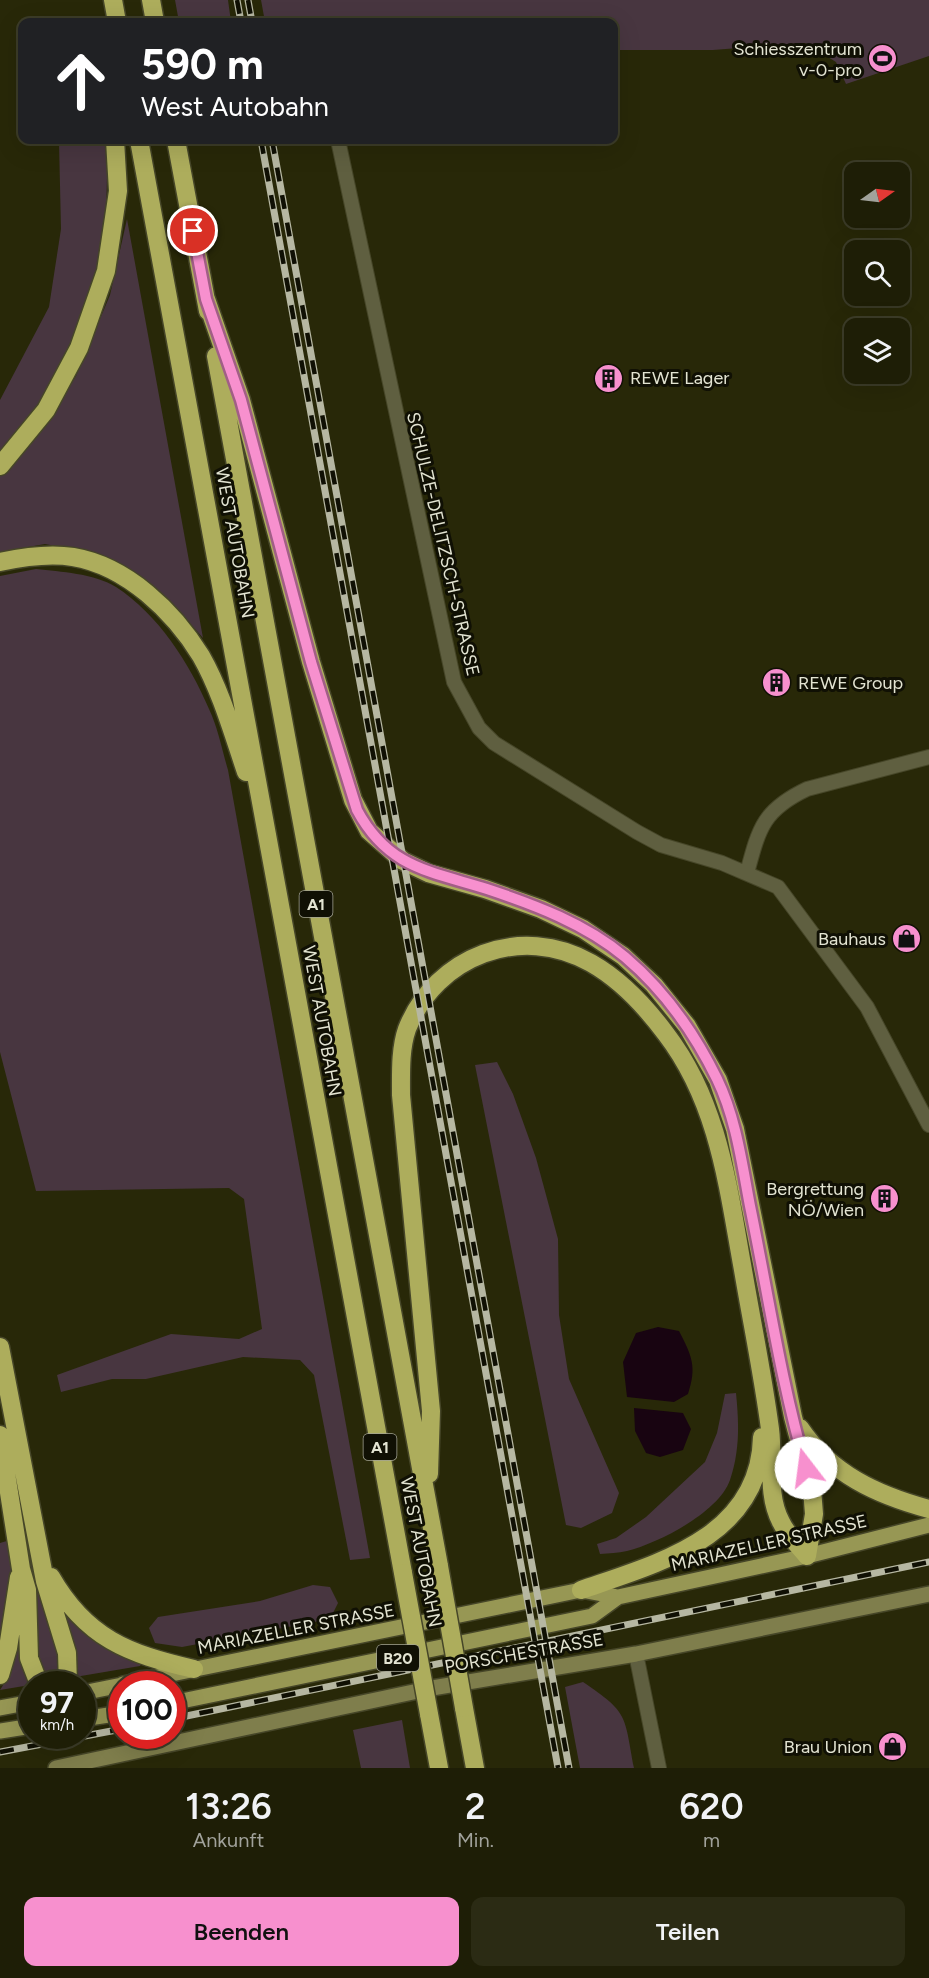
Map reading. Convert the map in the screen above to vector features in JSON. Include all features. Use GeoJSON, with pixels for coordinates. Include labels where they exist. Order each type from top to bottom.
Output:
{"type":"FeatureCollection","features":[{"type":"Feature","properties":{"kind":"highway"},"geometry":{"type":"LineString","coordinates":[[113,0],[116,18]]}},
{"type":"Feature","properties":{"kind":"highway"},"geometry":{"type":"LineString","coordinates":[[151,0],[154,18]]}},
{"type":"Feature","properties":{"kind":"highway"},"geometry":{"type":"LineString","coordinates":[[0,466],[46,410],[79,348],[106,272],[118,191],[115,144]]}},
{"type":"Feature","properties":{"kind":"highway","name":"WEST AUTOBAHN"},"geometry":{"type":"LineString","coordinates":[[140,144],[439,1768]]}},
{"type":"Feature","properties":{"kind":"highway","name":"WEST AUTOBAHN"},"geometry":{"type":"LineString","coordinates":[[177,144],[475,1768]]}},
{"type":"Feature","properties":{"kind":"highway"},"geometry":{"type":"LineString","coordinates":[[206,299],[241,400],[311,662],[357,810],[369,831],[403,861],[428,873],[525,902],[583,929],[624,956],[654,985],[687,1026],[718,1080],[735,1129],[793,1417],[813,1497],[814,1514],[807,1556]]}},
{"type":"Feature","properties":{"kind":"highway"},"geometry":{"type":"LineString","coordinates":[[0,562],[39,556],[73,557],[116,573],[156,602],[184,632],[201,657],[237,746],[267,837]]}},
{"type":"Feature","properties":{"kind":"highway"},"geometry":{"type":"LineString","coordinates":[[428,1509],[431,1411],[401,1095],[402,1059],[406,1032],[429,990],[446,972],[476,955],[505,948],[530,946],[566,953],[591,962],[620,984],[667,1036],[689,1070],[708,1108],[723,1162],[770,1429],[772,1487],[776,1508],[787,1532],[807,1556]]}},
{"type":"Feature","properties":{"kind":"highway"},"geometry":{"type":"LineString","coordinates":[[0,1347],[41,1559],[67,1653],[68,1671]]}},
{"type":"Feature","properties":{"kind":"highway"},"geometry":{"type":"LineString","coordinates":[[581,1590],[659,1563],[694,1545],[717,1531],[738,1509],[753,1483],[762,1453],[763,1394]]}},
{"type":"Feature","properties":{"kind":"highway"},"geometry":{"type":"LineString","coordinates":[[793,1417],[815,1450],[851,1479],[896,1500],[929,1509]]}},
{"type":"Feature","properties":{"kind":"highway"},"geometry":{"type":"LineString","coordinates":[[0,1435],[21,1569],[27,1590],[29,1658],[34,1671]]}},
{"type":"Feature","properties":{"kind":"highway"},"geometry":{"type":"LineString","coordinates":[[41,1559],[72,1608],[88,1626],[104,1637],[152,1659],[194,1669]]}},
{"type":"Feature","properties":{"kind":"highway"},"geometry":{"type":"LineString","coordinates":[[0,1675],[8,1648],[21,1569]]}},
{"type":"Feature","properties":{"kind":"main road","name":"MARIAZELLER STRASSE"},"geometry":{"type":"LineString","coordinates":[[185,1671],[581,1590],[618,1597],[807,1556],[929,1525]]}},
{"type":"Feature","properties":{"kind":"main road","name":"MARIAZELLER STRASSE"},"geometry":{"type":"LineString","coordinates":[[186,1700],[592,1616],[618,1597]]}},
{"type":"Feature","properties":{"kind":"main road"},"geometry":{"type":"LineString","coordinates":[[0,1708],[18,1705]]}},
{"type":"Feature","properties":{"kind":"main road"},"geometry":{"type":"LineString","coordinates":[[0,1731],[18,1728]]}},
{"type":"Feature","properties":{"kind":"street","name":"SCHULZE-DELITZSCH-STRASSE"},"geometry":{"type":"LineString","coordinates":[[339,144],[454,682],[465,707],[478,728],[494,744],[637,832],[661,845],[747,873],[778,887],[854,988],[878,1025],[929,1125]]}},
{"type":"Feature","properties":{"kind":"street"},"geometry":{"type":"LineString","coordinates":[[747,873],[758,830],[774,809],[790,797],[807,789],[929,757]]}},
{"type":"Feature","properties":{"kind":"street","name":"PORSCHESTRASSE"},"geometry":{"type":"LineString","coordinates":[[56,1768],[432,1688],[636,1654],[929,1593]]}},
{"type":"Feature","properties":{"kind":"street"},"geometry":{"type":"LineString","coordinates":[[636,1654],[659,1768]]}},
{"type":"Feature","properties":{"kind":"shaded area"},"geometry":{"type":"Polygon","coordinates":[[[175,0],[228,0],[230,18],[178,18],[175,0]]]}},
{"type":"Feature","properties":{"kind":"shaded area"},"geometry":{"type":"Polygon","coordinates":[[[261,0],[929,0],[929,56],[846,84],[836,62],[805,43],[713,50],[618,50],[618,18],[264,18],[261,0]]]}},
{"type":"Feature","properties":{"kind":"shaded area"},"geometry":{"type":"Polygon","coordinates":[[[59,144],[108,144],[106,216],[99,267],[72,349],[39,404],[0,455],[0,400],[49,307],[61,229],[59,144]]]}},
{"type":"Feature","properties":{"kind":"shaded area"},"geometry":{"type":"Polygon","coordinates":[[[127,219],[203,638],[179,611],[144,580],[82,551],[45,544],[0,552],[0,475],[52,413],[76,376],[110,295],[127,219]]]}},
{"type":"Feature","properties":{"kind":"shaded area"},"geometry":{"type":"Polygon","coordinates":[[[36,569],[77,574],[107,582],[131,598],[146,611],[171,641],[192,675],[215,724],[228,770],[370,1558],[350,1560],[314,1375],[300,1360],[243,1357],[146,1379],[112,1379],[61,1392],[57,1375],[171,1334],[239,1339],[262,1329],[244,1199],[229,1188],[36,1191],[0,1052],[0,576],[36,569]]]}},
{"type":"Feature","properties":{"kind":"shaded area"},"geometry":{"type":"Polygon","coordinates":[[[497,1062],[513,1094],[536,1158],[558,1239],[559,1315],[569,1379],[619,1493],[612,1513],[581,1528],[566,1525],[475,1065],[497,1062]]]}},
{"type":"Feature","properties":{"kind":"shaded area"},"geometry":{"type":"Polygon","coordinates":[[[658,1327],[679,1331],[692,1362],[691,1385],[688,1394],[674,1402],[627,1397],[623,1362],[636,1333],[658,1327]]]}},
{"type":"Feature","properties":{"kind":"shaded area"},"geometry":{"type":"Polygon","coordinates":[[[736,1393],[737,1447],[730,1480],[724,1492],[701,1514],[655,1541],[627,1551],[600,1554],[597,1544],[616,1538],[646,1517],[705,1462],[717,1433],[725,1394],[736,1393]]]}},
{"type":"Feature","properties":{"kind":"shaded area"},"geometry":{"type":"Polygon","coordinates":[[[634,1408],[683,1413],[691,1429],[683,1450],[660,1457],[646,1453],[635,1431],[634,1408]]]}},
{"type":"Feature","properties":{"kind":"shaded area"},"geometry":{"type":"Polygon","coordinates":[[[25,1537],[30,1537],[57,1637],[61,1671],[42,1671],[36,1656],[35,1588],[25,1537]]]}},
{"type":"Feature","properties":{"kind":"shaded area"},"geometry":{"type":"Polygon","coordinates":[[[10,1540],[12,1589],[0,1657],[0,1543],[10,1540]]]}},
{"type":"Feature","properties":{"kind":"shaded area"},"geometry":{"type":"Polygon","coordinates":[[[313,1585],[330,1587],[338,1603],[330,1619],[182,1647],[155,1643],[149,1628],[158,1617],[260,1601],[313,1585]]]}},
{"type":"Feature","properties":{"kind":"shaded area"},"geometry":{"type":"Polygon","coordinates":[[[58,1600],[77,1623],[95,1638],[143,1662],[140,1666],[96,1673],[96,1671],[74,1671],[58,1600]]]}},
{"type":"Feature","properties":{"kind":"shaded area"},"geometry":{"type":"Polygon","coordinates":[[[19,1638],[23,1671],[18,1671],[18,1687],[0,1690],[7,1679],[16,1639],[19,1638]]]}},
{"type":"Feature","properties":{"kind":"shaded area"},"geometry":{"type":"Polygon","coordinates":[[[583,1682],[609,1701],[622,1717],[626,1726],[634,1768],[580,1768],[565,1687],[583,1682]]]}},
{"type":"Feature","properties":{"kind":"shaded area"},"geometry":{"type":"Polygon","coordinates":[[[402,1720],[410,1768],[361,1768],[353,1730],[402,1720]]]}},
{"type":"Feature","properties":{"kind":"railway"},"geometry":{"type":"LineString","coordinates":[[237,0],[240,18]]}},
{"type":"Feature","properties":{"kind":"railway"},"geometry":{"type":"LineString","coordinates":[[248,0],[251,18]]}},
{"type":"Feature","properties":{"kind":"railway"},"geometry":{"type":"LineString","coordinates":[[262,144],[558,1768]]}},
{"type":"Feature","properties":{"kind":"railway"},"geometry":{"type":"LineString","coordinates":[[273,144],[569,1768]]}},
{"type":"Feature","properties":{"kind":"railway"},"geometry":{"type":"LineString","coordinates":[[186,1716],[929,1562]]}},
{"type":"Feature","properties":{"kind":"railway"},"geometry":{"type":"LineString","coordinates":[[0,1752],[108,1732]]}},
{"type":"Feature","properties":{"kind":"place","name":"Schiesszentrum v-0-pro"},"geometry":{"type":"Point","coordinates":[883,59]}},
{"type":"Feature","properties":{"kind":"place","name":"REWE Lager"},"geometry":{"type":"Point","coordinates":[609,378]}},
{"type":"Feature","properties":{"kind":"place","name":"REWE Group"},"geometry":{"type":"Point","coordinates":[777,683]}},
{"type":"Feature","properties":{"kind":"place","name":"Bauhaus"},"geometry":{"type":"Point","coordinates":[907,939]}},
{"type":"Feature","properties":{"kind":"place","name":"Bergrettung NÖ/Wien"},"geometry":{"type":"Point","coordinates":[885,1199]}},
{"type":"Feature","properties":{"kind":"place","name":"Brau Union"},"geometry":{"type":"Point","coordinates":[893,1747]}},
{"type":"Feature","properties":{"kind":"route"},"geometry":{"type":"LineString","coordinates":[[193,231],[206,299],[241,400],[311,662],[357,810],[369,831],[383,846],[403,861],[428,873],[516,899],[583,929],[624,956],[654,985],[687,1026],[718,1080],[735,1129],[793,1417],[806,1468]]}}]}
